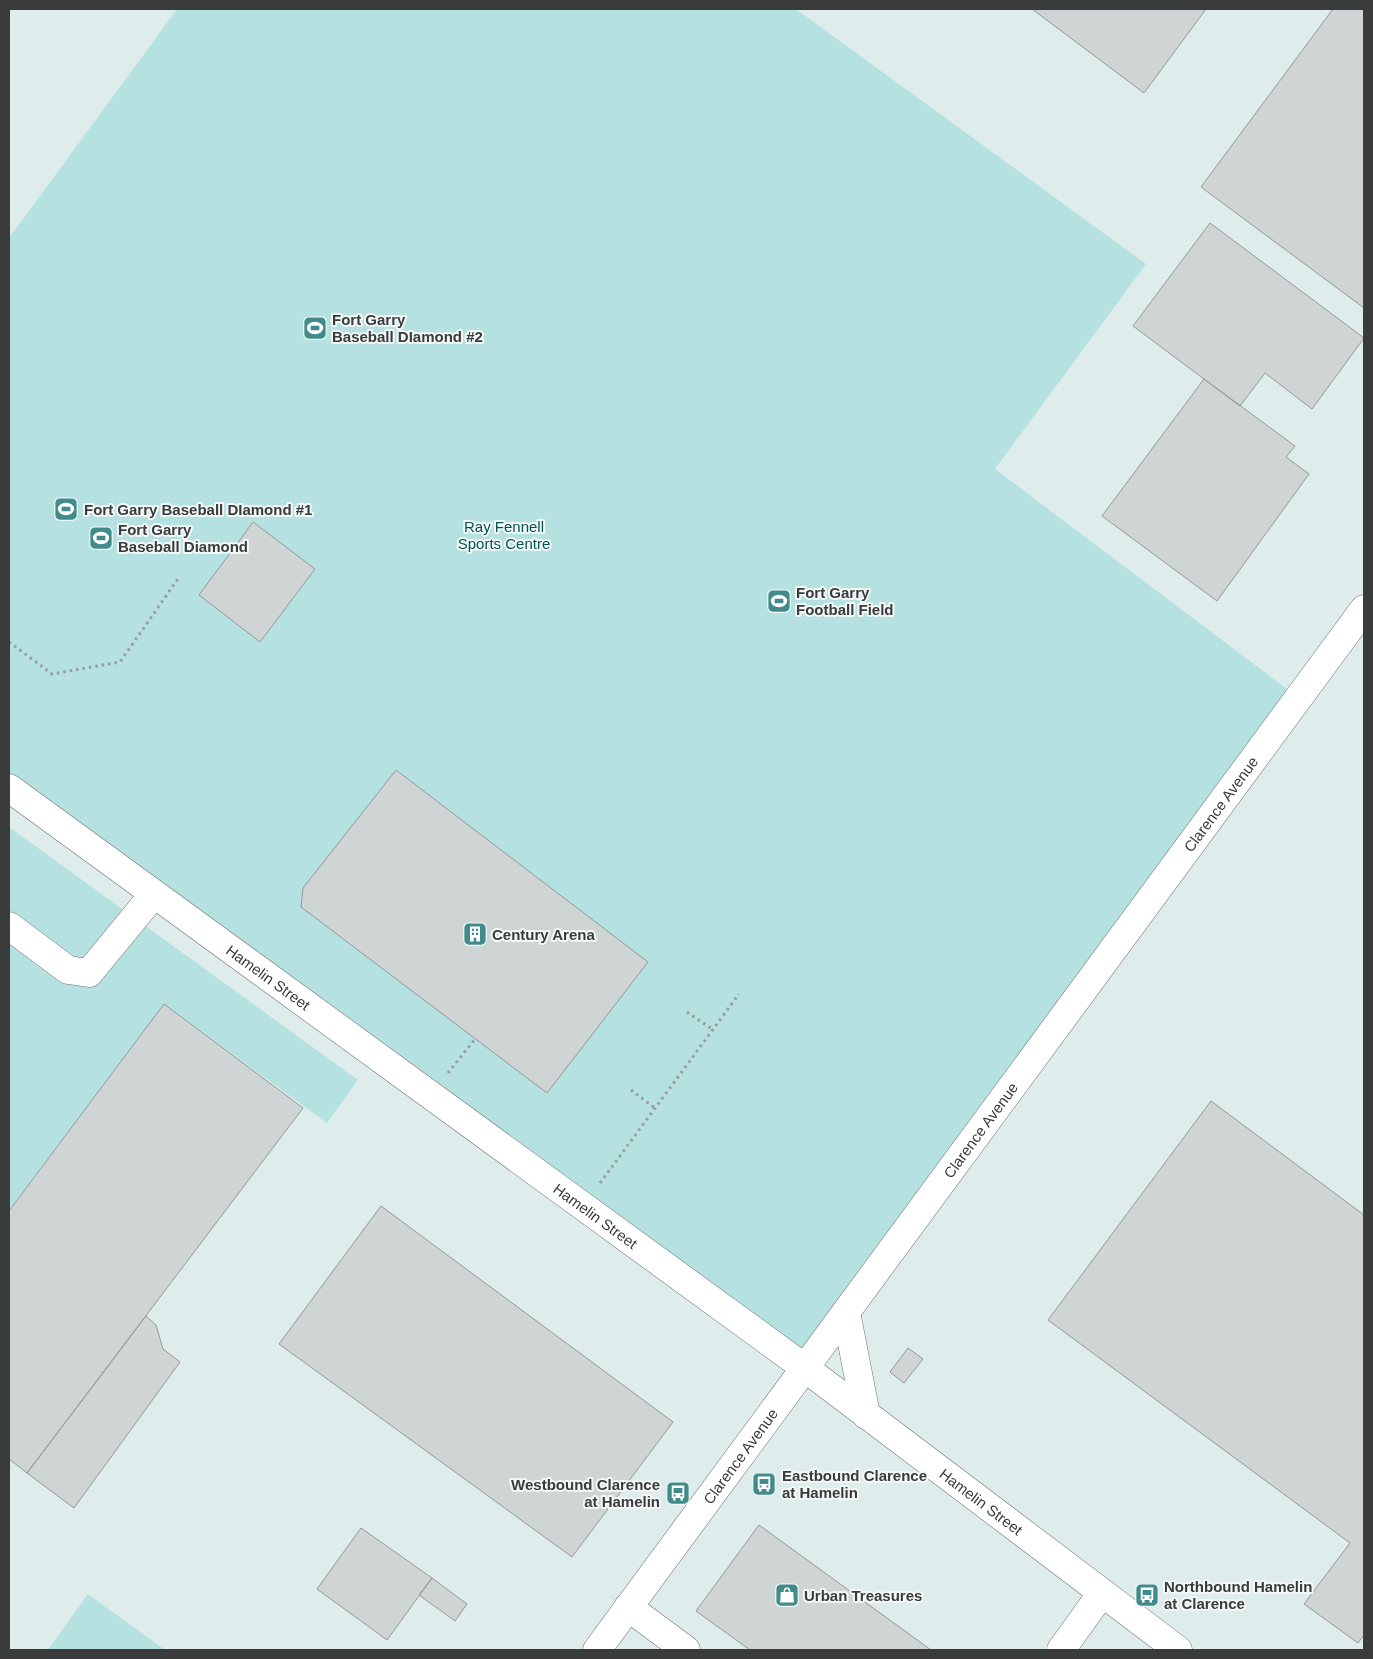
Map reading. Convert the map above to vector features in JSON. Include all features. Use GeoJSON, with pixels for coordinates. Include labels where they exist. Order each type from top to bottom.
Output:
{"type":"FeatureCollection","features":[{"type":"Feature","properties":{"kind":"street","name":"Clarence Avenue"},"geometry":{"type":"LineString","coordinates":[[597,1650],[1364,609]]}},
{"type":"Feature","properties":{"kind":"street","name":"Hamelin Street"},"geometry":{"type":"LineString","coordinates":[[9,788],[805,1368],[1178,1650]]}},
{"type":"Feature","properties":{"kind":"street"},"geometry":{"type":"LineString","coordinates":[[9,926],[68,970],[89,973],[154,894]]}},
{"type":"Feature","properties":{"kind":"street"},"geometry":{"type":"LineString","coordinates":[[846,1312],[866,1415]]}},
{"type":"Feature","properties":{"kind":"street"},"geometry":{"type":"LineString","coordinates":[[1060,1650],[1102,1593]]}},
{"type":"Feature","properties":{"kind":"street"},"geometry":{"type":"LineString","coordinates":[[628,1607],[686,1650]]}},
{"type":"Feature","properties":{"kind":"path"},"geometry":{"type":"LineString","coordinates":[[9,642],[52,674],[120,662],[180,576]]}},
{"type":"Feature","properties":{"kind":"path"},"geometry":{"type":"LineString","coordinates":[[583,1206],[738,994]]}},
{"type":"Feature","properties":{"kind":"path"},"geometry":{"type":"LineString","coordinates":[[687,1012],[712,1029]]}},
{"type":"Feature","properties":{"kind":"path"},"geometry":{"type":"LineString","coordinates":[[430,1095],[475,1039]]}},
{"type":"Feature","properties":{"kind":"path"},"geometry":{"type":"LineString","coordinates":[[631,1090],[655,1108]]}},
{"type":"Feature","properties":{"kind":"shaded area"},"geometry":{"type":"Polygon","coordinates":[[[9,9],[177,9],[9,238],[9,9]]]}},
{"type":"Feature","properties":{"kind":"shaded area"},"geometry":{"type":"Polygon","coordinates":[[[796,9],[1364,9],[1364,1650],[9,1650],[9,788],[995,469],[1145,264],[796,9]]]}},
{"type":"Feature","properties":{"kind":"green space","name":"Ray Fennell Sports Centre"},"geometry":{"type":"Polygon","coordinates":[[[177,9],[796,9],[1146,264],[995,469],[1299,698],[805,1368],[9,788],[9,238],[177,9]]]}},
{"type":"Feature","properties":{"kind":"green space"},"geometry":{"type":"Polygon","coordinates":[[[9,827],[358,1080],[327,1123],[164,1004],[9,1210],[9,827]]]}},
{"type":"Feature","properties":{"kind":"green space"},"geometry":{"type":"Polygon","coordinates":[[[88,1594],[92,1597],[165,1650],[48,1650],[88,1594]]]}},
{"type":"Feature","properties":{"kind":"building"},"geometry":{"type":"Polygon","coordinates":[[[1032,9],[1206,9],[1144,93],[1032,9]]]}},
{"type":"Feature","properties":{"kind":"building"},"geometry":{"type":"Polygon","coordinates":[[[1333,9],[1364,9],[1364,308],[1201,187],[1333,9]]]}},
{"type":"Feature","properties":{"kind":"building"},"geometry":{"type":"Polygon","coordinates":[[[1210,223],[1364,338],[1312,409],[1265,373],[1240,406],[1133,326],[1210,223]]]}},
{"type":"Feature","properties":{"kind":"building"},"geometry":{"type":"Polygon","coordinates":[[[1204,379],[1295,446],[1286,457],[1309,474],[1217,601],[1102,516],[1204,379]]]}},
{"type":"Feature","properties":{"kind":"building"},"geometry":{"type":"Polygon","coordinates":[[[253,522],[315,569],[260,642],[199,595],[253,522]]]}},
{"type":"Feature","properties":{"kind":"building","name":"Century Arena"},"geometry":{"type":"Polygon","coordinates":[[[396,770],[648,962],[547,1093],[301,907],[303,888],[396,770]]]}},
{"type":"Feature","properties":{"kind":"building"},"geometry":{"type":"Polygon","coordinates":[[[164,1004],[303,1108],[27,1473],[9,1459],[9,1211],[164,1004]]]}},
{"type":"Feature","properties":{"kind":"building"},"geometry":{"type":"Polygon","coordinates":[[[1211,1101],[1364,1215],[1364,1635],[1358,1643],[1304,1604],[1350,1543],[1048,1320],[1211,1101]]]}},
{"type":"Feature","properties":{"kind":"building"},"geometry":{"type":"Polygon","coordinates":[[[381,1206],[673,1422],[572,1557],[279,1344],[381,1206]]]}},
{"type":"Feature","properties":{"kind":"building"},"geometry":{"type":"Polygon","coordinates":[[[146,1316],[156,1325],[163,1349],[180,1362],[74,1508],[27,1473],[146,1316]]]}},
{"type":"Feature","properties":{"kind":"building"},"geometry":{"type":"Polygon","coordinates":[[[908,1348],[923,1359],[904,1383],[890,1372],[908,1348]]]}},
{"type":"Feature","properties":{"kind":"building"},"geometry":{"type":"Polygon","coordinates":[[[759,1525],[931,1650],[750,1650],[696,1611],[759,1525]]]}},
{"type":"Feature","properties":{"kind":"building"},"geometry":{"type":"Polygon","coordinates":[[[361,1528],[432,1578],[387,1640],[317,1589],[361,1528]]]}},
{"type":"Feature","properties":{"kind":"building"},"geometry":{"type":"Polygon","coordinates":[[[432,1578],[467,1604],[455,1621],[419,1595],[432,1578]]]}},
{"type":"Feature","properties":{"kind":"place","name":"Fort Garry Baseball DIamond #2"},"geometry":{"type":"Point","coordinates":[315,328]}},
{"type":"Feature","properties":{"kind":"place","name":"Fort Garry Baseball DIamond #1"},"geometry":{"type":"Point","coordinates":[66,509]}},
{"type":"Feature","properties":{"kind":"place","name":"Fort Garry Baseball Diamond"},"geometry":{"type":"Point","coordinates":[101,538]}},
{"type":"Feature","properties":{"kind":"place","name":"Fort Garry Football Field"},"geometry":{"type":"Point","coordinates":[779,601]}},
{"type":"Feature","properties":{"kind":"place","name":"Century Arena"},"geometry":{"type":"Point","coordinates":[475,934]}},
{"type":"Feature","properties":{"kind":"place","name":"Eastbound Clarence at Hamelin"},"geometry":{"type":"Point","coordinates":[764,1484]}},
{"type":"Feature","properties":{"kind":"place","name":"Westbound Clarence at Hamelin"},"geometry":{"type":"Point","coordinates":[678,1493]}},
{"type":"Feature","properties":{"kind":"place","name":"Urban Treasures"},"geometry":{"type":"Point","coordinates":[787,1595]}},
{"type":"Feature","properties":{"kind":"place","name":"Northbound Hamelin at Clarence"},"geometry":{"type":"Point","coordinates":[1147,1595]}}]}
